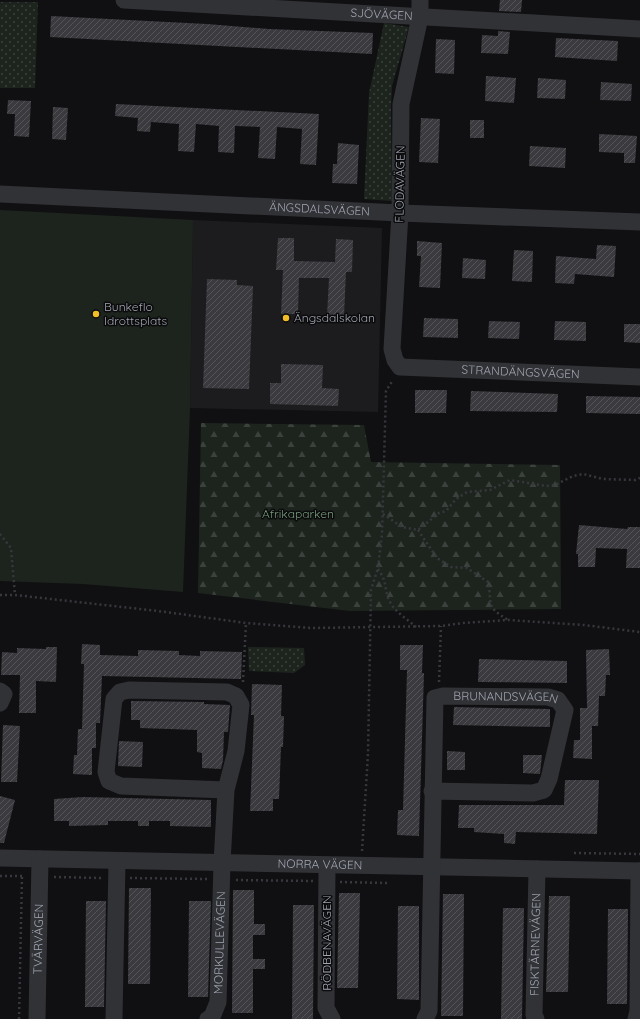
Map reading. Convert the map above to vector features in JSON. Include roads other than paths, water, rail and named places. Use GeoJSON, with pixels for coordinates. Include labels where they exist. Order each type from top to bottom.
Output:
{"type":"FeatureCollection","features":[{"type":"Feature","properties":{"kind":"street","name":"SJÖVÄGEN"},"geometry":{"type":"LineString","coordinates":[[124,0],[640,29]]}},
{"type":"Feature","properties":{"kind":"street","name":"FLODAVÄGEN"},"geometry":{"type":"LineString","coordinates":[[400,367],[395,360],[392,349],[400,213],[401,104],[420,17],[420,0]]}},
{"type":"Feature","properties":{"kind":"street","name":"ÄNGSDALSVÄGEN"},"geometry":{"type":"LineString","coordinates":[[0,194],[400,213],[640,222]]}},
{"type":"Feature","properties":{"kind":"street","name":"STRANDÄNGSVÄGEN"},"geometry":{"type":"LineString","coordinates":[[400,367],[640,377]]}},
{"type":"Feature","properties":{"kind":"street","name":"MORKULLEVÄGEN"},"geometry":{"type":"LineString","coordinates":[[208,1019],[212,1017],[218,1002],[222,863],[226,790],[236,750],[241,705],[236,696],[227,692],[129,690],[120,692],[114,699],[106,772],[109,781],[122,786],[226,790]]}},
{"type":"Feature","properties":{"kind":"street"},"geometry":{"type":"LineString","coordinates":[[0,691],[4,694],[0,703]]}},
{"type":"Feature","properties":{"kind":"street","name":"BRUNANDSVÄGEN"},"geometry":{"type":"LineString","coordinates":[[431,867],[432,792],[435,698],[443,696],[548,697],[558,700],[565,710],[549,779],[544,790],[533,793],[432,792]]}},
{"type":"Feature","properties":{"kind":"street","name":"NORRA VÄGEN"},"geometry":{"type":"LineString","coordinates":[[0,858],[640,871]]}},
{"type":"Feature","properties":{"kind":"street","name":"TVÄRVÄGEN"},"geometry":{"type":"LineString","coordinates":[[37,1019],[40,859]]}},
{"type":"Feature","properties":{"kind":"street"},"geometry":{"type":"LineString","coordinates":[[114,1019],[117,861]]}},
{"type":"Feature","properties":{"kind":"street","name":"RÖDBENAVÄGEN"},"geometry":{"type":"LineString","coordinates":[[327,865],[326,1008],[332,1019]]}},
{"type":"Feature","properties":{"kind":"street"},"geometry":{"type":"LineString","coordinates":[[425,1019],[429,1011],[431,867]]}},
{"type":"Feature","properties":{"kind":"street","name":"FISKTÄRNEVÄGEN"},"geometry":{"type":"LineString","coordinates":[[536,1019],[534,1015],[537,869]]}},
{"type":"Feature","properties":{"kind":"street"},"geometry":{"type":"LineString","coordinates":[[636,1019],[638,1011],[640,871]]}},
{"type":"Feature","properties":{"kind":"place","name":"Bunkeflo Idrottsplats"},"geometry":{"type":"Point","coordinates":[96,314]}},
{"type":"Feature","properties":{"kind":"place","name":"Ängsdalskolan"},"geometry":{"type":"Point","coordinates":[286,318]}},
{"type":"Feature","properties":{"kind":"park label","name":"Afrikaparken"},"geometry":{"type":"Point","coordinates":[298,514]}}]}
